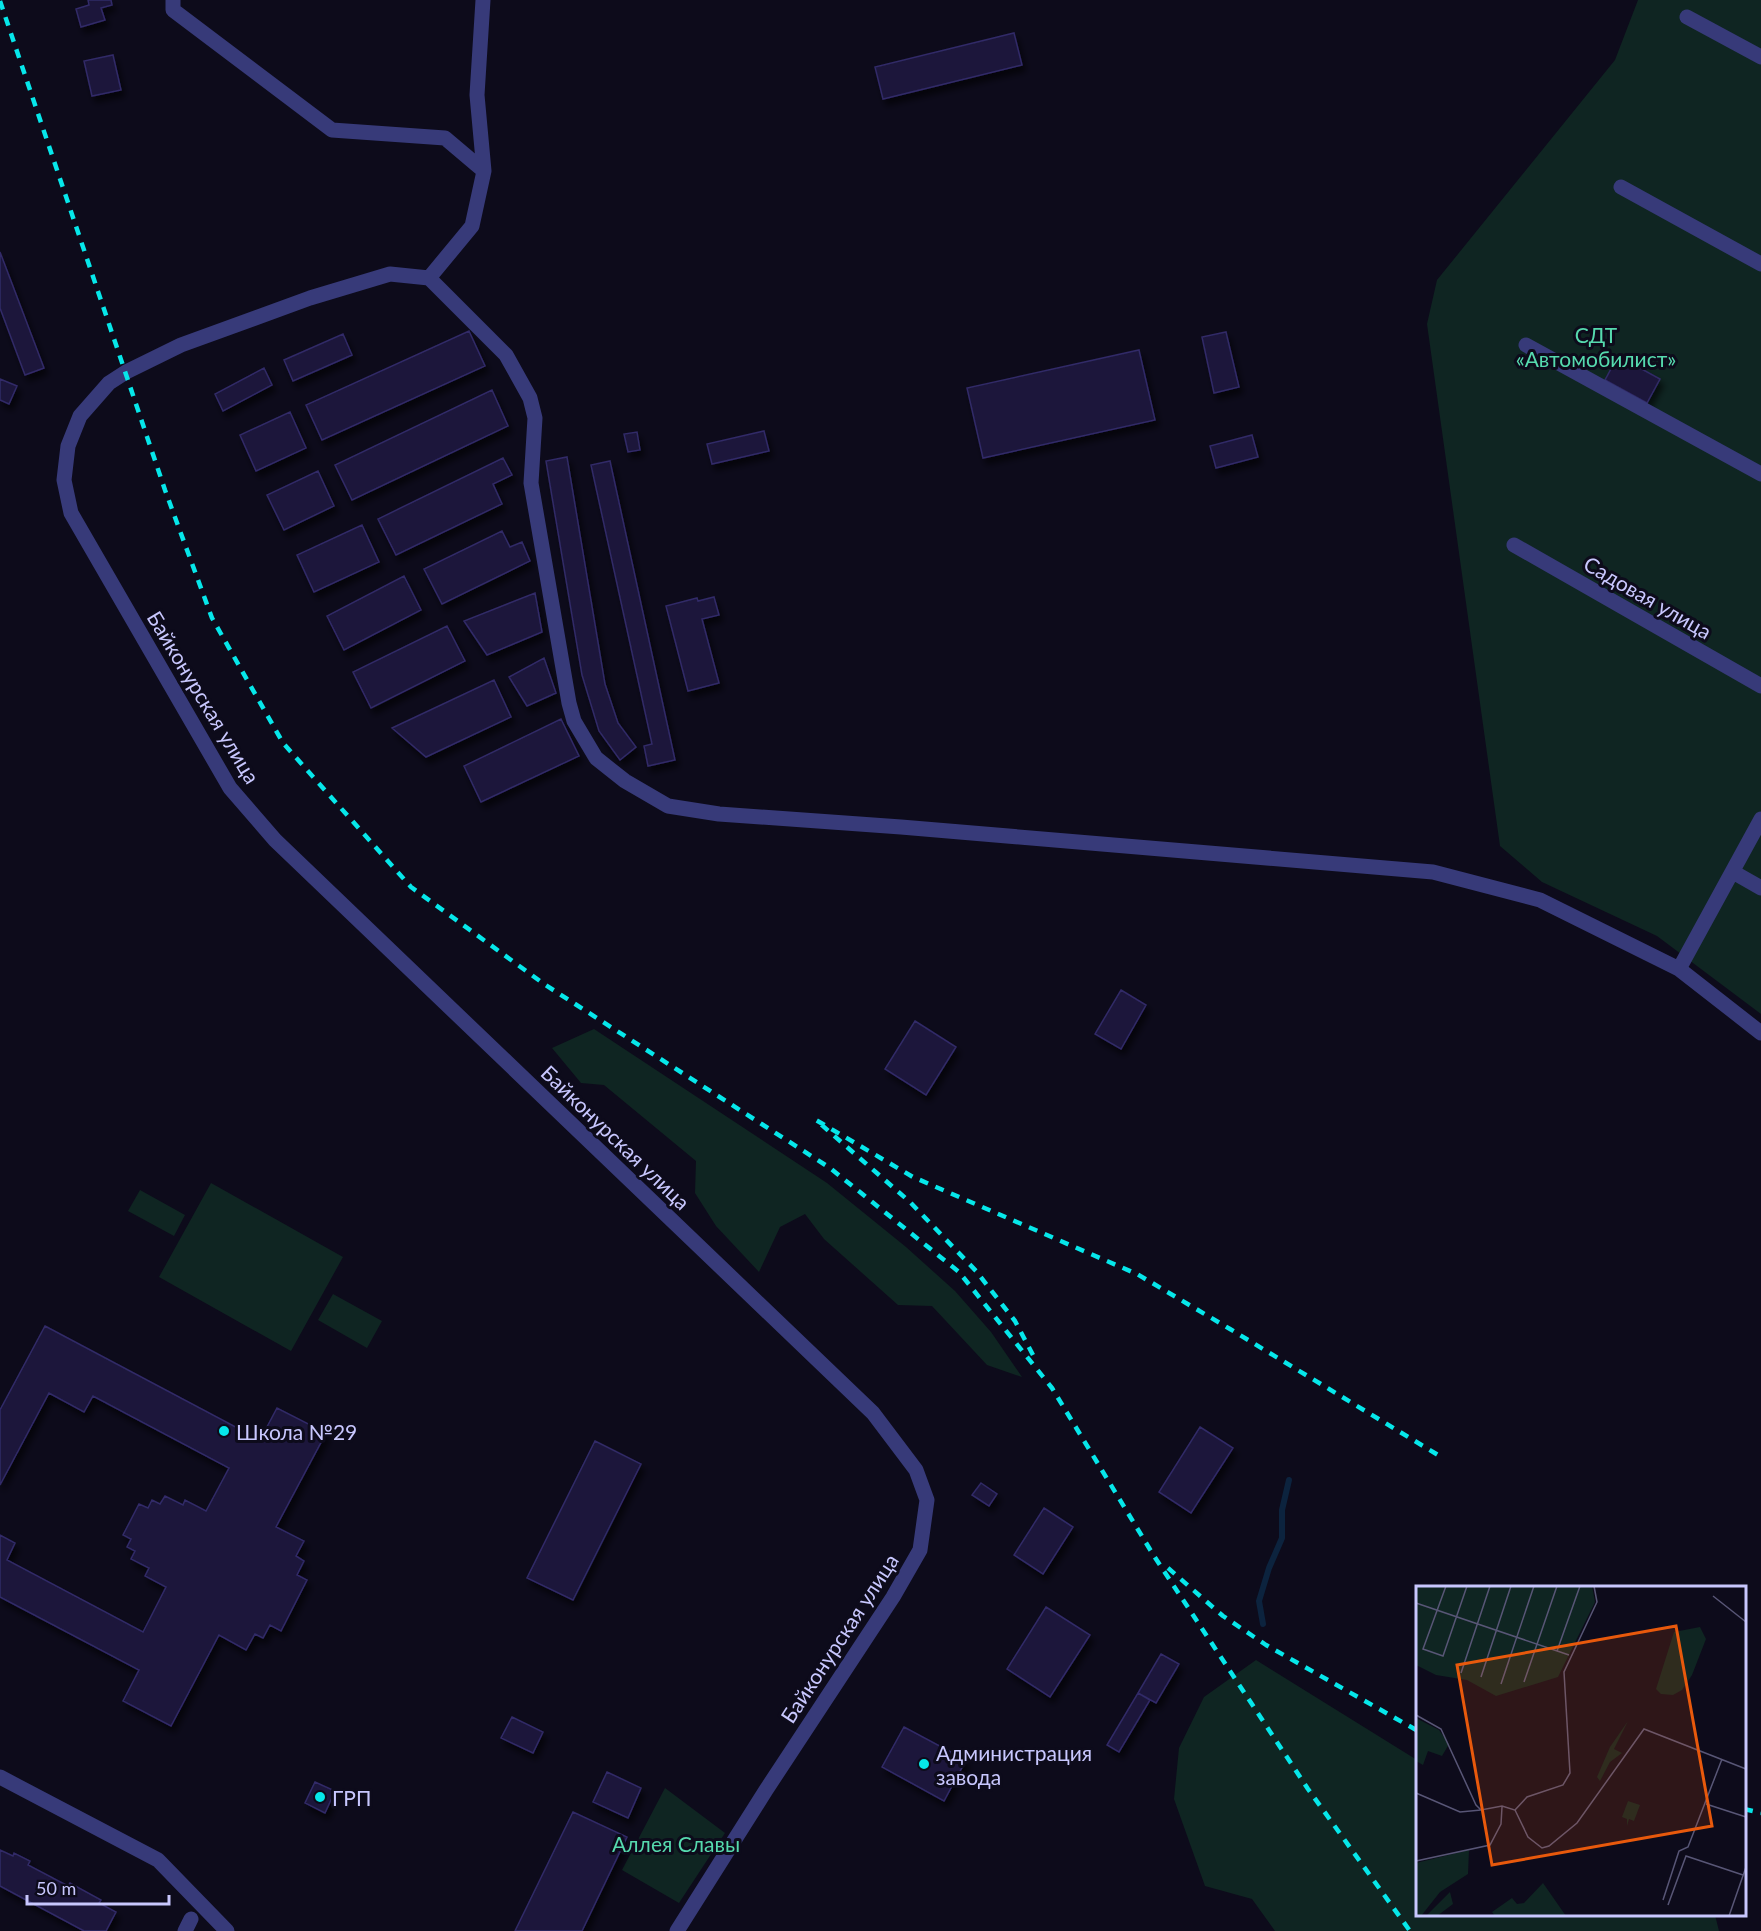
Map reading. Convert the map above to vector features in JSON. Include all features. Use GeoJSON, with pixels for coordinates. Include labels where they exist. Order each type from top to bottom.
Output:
{"type":"FeatureCollection","features":[{"type":"Feature","properties":{"kind":"street"},"geometry":{"type":"LineString","coordinates":[[483,0],[477,95],[484,171],[472,226],[429,278],[506,355],[530,398],[535,418],[531,483],[569,703],[574,721],[596,758],[625,781],[668,806],[719,814],[901,826],[1433,872],[1540,900],[1679,969],[1761,1033]]}},
{"type":"Feature","properties":{"kind":"street"},"geometry":{"type":"LineString","coordinates":[[173,5],[332,130],[445,138],[484,171]]}},
{"type":"Feature","properties":{"kind":"street"},"geometry":{"type":"LineString","coordinates":[[1688,17],[1761,57]]}},
{"type":"Feature","properties":{"kind":"street"},"geometry":{"type":"LineString","coordinates":[[1621,187],[1761,264]]}},
{"type":"Feature","properties":{"kind":"street","name":"Байконурская улица"},"geometry":{"type":"LineString","coordinates":[[429,278],[390,274],[310,298],[181,345],[126,372],[109,383],[80,416],[68,446],[64,480],[71,513],[230,788],[275,840],[873,1413],[916,1470],[927,1500],[920,1550],[893,1597],[766,1790],[677,1931]]}},
{"type":"Feature","properties":{"kind":"street"},"geometry":{"type":"LineString","coordinates":[[1526,345],[1761,474]]}},
{"type":"Feature","properties":{"kind":"street","name":"Садовая улица"},"geometry":{"type":"LineString","coordinates":[[1514,545],[1761,686]]}},
{"type":"Feature","properties":{"kind":"street"},"geometry":{"type":"LineString","coordinates":[[1679,969],[1761,819]]}},
{"type":"Feature","properties":{"kind":"street"},"geometry":{"type":"LineString","coordinates":[[1733,872],[1761,888]]}},
{"type":"Feature","properties":{"kind":"street"},"geometry":{"type":"LineString","coordinates":[[0,1777],[158,1860],[227,1931]]}},
{"type":"Feature","properties":{"kind":"green space","name":"СДТ «Автомобилист»"},"geometry":{"type":"Polygon","coordinates":[[[1638,0],[1761,0],[1761,1014],[1657,936],[1542,882],[1500,846],[1427,324],[1437,280],[1615,60],[1638,0]]]}},
{"type":"Feature","properties":{"kind":"green space"},"geometry":{"type":"Polygon","coordinates":[[[594,1029],[827,1183],[906,1247],[955,1291],[991,1332],[1022,1377],[987,1365],[932,1306],[898,1305],[824,1239],[805,1214],[780,1227],[759,1272],[716,1226],[695,1193],[696,1161],[604,1085],[581,1083],[552,1048],[594,1029]]]}},
{"type":"Feature","properties":{"kind":"green space"},"geometry":{"type":"Polygon","coordinates":[[[211,1183],[343,1257],[291,1351],[159,1277],[211,1183]]]}},
{"type":"Feature","properties":{"kind":"green space"},"geometry":{"type":"Polygon","coordinates":[[[140,1190],[185,1215],[174,1236],[128,1211],[140,1190]]]}},
{"type":"Feature","properties":{"kind":"green space"},"geometry":{"type":"Polygon","coordinates":[[[333,1294],[382,1321],[367,1348],[318,1320],[333,1294]]]}},
{"type":"Feature","properties":{"kind":"green space"},"geometry":{"type":"Polygon","coordinates":[[[1256,1660],[1416,1759],[1416,1916],[1715,1916],[1719,1931],[1275,1931],[1252,1899],[1205,1886],[1174,1799],[1179,1748],[1204,1697],[1256,1660]]]}},
{"type":"Feature","properties":{"kind":"green space","name":"Аллея Славы"},"geometry":{"type":"Polygon","coordinates":[[[665,1788],[725,1833],[679,1903],[622,1870],[665,1788]]]}},
{"type":"Feature","properties":{"kind":"building"},"geometry":{"type":"Polygon","coordinates":[[[88,0],[111,0],[112,5],[101,8],[105,20],[81,27],[76,9],[89,5],[88,0]]]}},
{"type":"Feature","properties":{"kind":"building"},"geometry":{"type":"Polygon","coordinates":[[[1014,33],[1022,65],[883,99],[875,67],[1014,33]]]}},
{"type":"Feature","properties":{"kind":"building"},"geometry":{"type":"Polygon","coordinates":[[[113,55],[121,90],[92,96],[84,61],[113,55]]]}},
{"type":"Feature","properties":{"kind":"building"},"geometry":{"type":"Polygon","coordinates":[[[0,252],[44,368],[25,375],[0,308],[0,252]]]}},
{"type":"Feature","properties":{"kind":"building"},"geometry":{"type":"Polygon","coordinates":[[[469,331],[485,366],[322,440],[306,405],[469,331]]]}},
{"type":"Feature","properties":{"kind":"building"},"geometry":{"type":"Polygon","coordinates":[[[1226,332],[1239,387],[1214,393],[1202,337],[1226,332]]]}},
{"type":"Feature","properties":{"kind":"building"},"geometry":{"type":"Polygon","coordinates":[[[343,334],[352,355],[293,381],[284,360],[343,334]]]}},
{"type":"Feature","properties":{"kind":"building"},"geometry":{"type":"Polygon","coordinates":[[[1139,350],[1155,420],[983,458],[967,388],[1139,350]]]}},
{"type":"Feature","properties":{"kind":"building"},"geometry":{"type":"Polygon","coordinates":[[[1618,356],[1660,379],[1647,403],[1605,380],[1618,356]]]}},
{"type":"Feature","properties":{"kind":"building"},"geometry":{"type":"Polygon","coordinates":[[[264,368],[272,385],[223,411],[215,394],[264,368]]]}},
{"type":"Feature","properties":{"kind":"building"},"geometry":{"type":"Polygon","coordinates":[[[0,379],[17,386],[9,404],[0,400],[0,379]]]}},
{"type":"Feature","properties":{"kind":"building"},"geometry":{"type":"Polygon","coordinates":[[[492,390],[508,426],[352,500],[335,465],[492,390]]]}},
{"type":"Feature","properties":{"kind":"building"},"geometry":{"type":"Polygon","coordinates":[[[290,412],[306,448],[256,471],[240,435],[290,412]]]}},
{"type":"Feature","properties":{"kind":"building"},"geometry":{"type":"Polygon","coordinates":[[[764,431],[769,451],[712,464],[707,444],[764,431]]]}},
{"type":"Feature","properties":{"kind":"building"},"geometry":{"type":"Polygon","coordinates":[[[637,432],[640,450],[628,452],[624,434],[637,432]]]}},
{"type":"Feature","properties":{"kind":"building"},"geometry":{"type":"Polygon","coordinates":[[[1252,435],[1258,457],[1216,468],[1210,446],[1252,435]]]}},
{"type":"Feature","properties":{"kind":"building"},"geometry":{"type":"Polygon","coordinates":[[[567,457],[605,684],[618,723],[636,747],[620,760],[599,731],[582,675],[546,461],[567,457]]]}},
{"type":"Feature","properties":{"kind":"building"},"geometry":{"type":"Polygon","coordinates":[[[503,458],[512,475],[493,484],[502,504],[396,555],[378,519],[503,458]]]}},
{"type":"Feature","properties":{"kind":"building"},"geometry":{"type":"Polygon","coordinates":[[[610,461],[675,760],[648,766],[644,746],[652,744],[591,465],[610,461]]]}},
{"type":"Feature","properties":{"kind":"building"},"geometry":{"type":"Polygon","coordinates":[[[318,471],[334,506],[284,530],[267,495],[318,471]]]}},
{"type":"Feature","properties":{"kind":"building"},"geometry":{"type":"Polygon","coordinates":[[[362,525],[379,562],[314,592],[297,555],[362,525]]]}},
{"type":"Feature","properties":{"kind":"building"},"geometry":{"type":"Polygon","coordinates":[[[502,531],[510,547],[522,542],[530,561],[442,604],[424,569],[502,531]]]}},
{"type":"Feature","properties":{"kind":"building"},"geometry":{"type":"Polygon","coordinates":[[[404,576],[421,610],[344,650],[327,616],[404,576]]]}},
{"type":"Feature","properties":{"kind":"building"},"geometry":{"type":"Polygon","coordinates":[[[535,593],[542,632],[487,655],[464,621],[535,593]]]}},
{"type":"Feature","properties":{"kind":"building"},"geometry":{"type":"Polygon","coordinates":[[[714,597],[719,615],[702,619],[719,683],[688,691],[666,606],[697,598],[698,601],[714,597]]]}},
{"type":"Feature","properties":{"kind":"building"},"geometry":{"type":"Polygon","coordinates":[[[447,626],[465,661],[371,708],[353,672],[447,626]]]}},
{"type":"Feature","properties":{"kind":"building"},"geometry":{"type":"Polygon","coordinates":[[[544,658],[556,693],[527,706],[509,677],[544,658]]]}},
{"type":"Feature","properties":{"kind":"building"},"geometry":{"type":"Polygon","coordinates":[[[494,680],[511,717],[426,757],[392,728],[494,680]]]}},
{"type":"Feature","properties":{"kind":"building"},"geometry":{"type":"Polygon","coordinates":[[[561,719],[579,756],[481,802],[464,766],[561,719]]]}},
{"type":"Feature","properties":{"kind":"building"},"geometry":{"type":"Polygon","coordinates":[[[1121,990],[1146,1005],[1121,1049],[1095,1034],[1121,990]]]}},
{"type":"Feature","properties":{"kind":"building"},"geometry":{"type":"Polygon","coordinates":[[[915,1021],[956,1047],[926,1095],[885,1069],[915,1021]]]}},
{"type":"Feature","properties":{"kind":"building"},"geometry":{"type":"Polygon","coordinates":[[[45,1326],[260,1440],[277,1408],[326,1433],[276,1527],[304,1541],[296,1556],[304,1561],[297,1575],[307,1580],[281,1631],[270,1625],[263,1638],[255,1634],[246,1650],[219,1635],[171,1726],[123,1701],[139,1670],[0,1597],[0,1535],[15,1543],[7,1560],[143,1632],[166,1587],[145,1576],[149,1568],[131,1559],[135,1551],[127,1547],[131,1539],[123,1535],[139,1504],[148,1508],[152,1500],[160,1504],[165,1496],[183,1505],[185,1500],[206,1511],[229,1468],[93,1396],[84,1412],[49,1393],[0,1485],[0,1410],[45,1326]]]}},
{"type":"Feature","properties":{"kind":"building"},"geometry":{"type":"Polygon","coordinates":[[[1200,1427],[1233,1448],[1191,1513],[1159,1492],[1200,1427]]]}},
{"type":"Feature","properties":{"kind":"building"},"geometry":{"type":"Polygon","coordinates":[[[595,1441],[641,1464],[573,1600],[527,1578],[595,1441]]]}},
{"type":"Feature","properties":{"kind":"building"},"geometry":{"type":"Polygon","coordinates":[[[981,1483],[997,1494],[989,1506],[972,1495],[981,1483]]]}},
{"type":"Feature","properties":{"kind":"building"},"geometry":{"type":"Polygon","coordinates":[[[1044,1508],[1073,1527],[1043,1574],[1014,1555],[1044,1508]]]}},
{"type":"Feature","properties":{"kind":"building"},"geometry":{"type":"Polygon","coordinates":[[[1046,1607],[1090,1635],[1050,1697],[1007,1669],[1046,1607]]]}},
{"type":"Feature","properties":{"kind":"building"},"geometry":{"type":"Polygon","coordinates":[[[1161,1654],[1179,1664],[1156,1703],[1138,1693],[1161,1654]]]}},
{"type":"Feature","properties":{"kind":"building"},"geometry":{"type":"Polygon","coordinates":[[[1138,1693],[1150,1700],[1119,1752],[1107,1745],[1138,1693]]]}},
{"type":"Feature","properties":{"kind":"building"},"geometry":{"type":"Polygon","coordinates":[[[512,1717],[543,1732],[533,1753],[501,1738],[512,1717]]]}},
{"type":"Feature","properties":{"kind":"building","name":"Администрация завода"},"geometry":{"type":"Polygon","coordinates":[[[904,1727],[966,1760],[944,1801],[882,1767],[904,1727]]]}},
{"type":"Feature","properties":{"kind":"building"},"geometry":{"type":"Polygon","coordinates":[[[607,1772],[641,1788],[628,1818],[593,1802],[607,1772]]]}},
{"type":"Feature","properties":{"kind":"building","name":"ГРП"},"geometry":{"type":"Polygon","coordinates":[[[315,1782],[335,1791],[325,1813],[305,1803],[315,1782]]]}},
{"type":"Feature","properties":{"kind":"building"},"geometry":{"type":"Polygon","coordinates":[[[573,1812],[627,1837],[582,1931],[515,1931],[573,1812]]]}},
{"type":"Feature","properties":{"kind":"building"},"geometry":{"type":"Polygon","coordinates":[[[0,1850],[13,1856],[14,1853],[30,1861],[28,1865],[68,1886],[70,1883],[101,1900],[99,1903],[116,1912],[106,1931],[84,1931],[0,1886],[0,1850]]]}},
{"type":"Feature","properties":{"kind":"waterway"},"geometry":{"type":"LineString","coordinates":[[1263,1624],[1259,1601],[1269,1568],[1282,1538],[1282,1510],[1289,1480]]}},
{"type":"Feature","properties":{"kind":"railway"},"geometry":{"type":"LineString","coordinates":[[0,1],[165,490],[212,618],[283,743],[411,887],[544,984],[830,1168],[959,1272],[1052,1388],[1154,1556],[1308,1789],[1410,1931]]}},
{"type":"Feature","properties":{"kind":"railway"},"geometry":{"type":"LineString","coordinates":[[1033,1355],[1015,1321],[976,1271],[910,1202],[816,1120],[913,1177],[1137,1274],[1438,1455]]}},
{"type":"Feature","properties":{"kind":"railway"},"geometry":{"type":"LineString","coordinates":[[1168,1568],[1223,1616],[1266,1645],[1416,1730]]}},
{"type":"Feature","properties":{"kind":"railway"},"geometry":{"type":"LineString","coordinates":[[1746,1809],[1761,1813]]}},
{"type":"Feature","properties":{"kind":"place","name":"Школа №29"},"geometry":{"type":"Point","coordinates":[224,1431]}},
{"type":"Feature","properties":{"kind":"place","name":"Администрация завода"},"geometry":{"type":"Point","coordinates":[924,1764]}},
{"type":"Feature","properties":{"kind":"place","name":"ГРП"},"geometry":{"type":"Point","coordinates":[320,1797]}}]}
